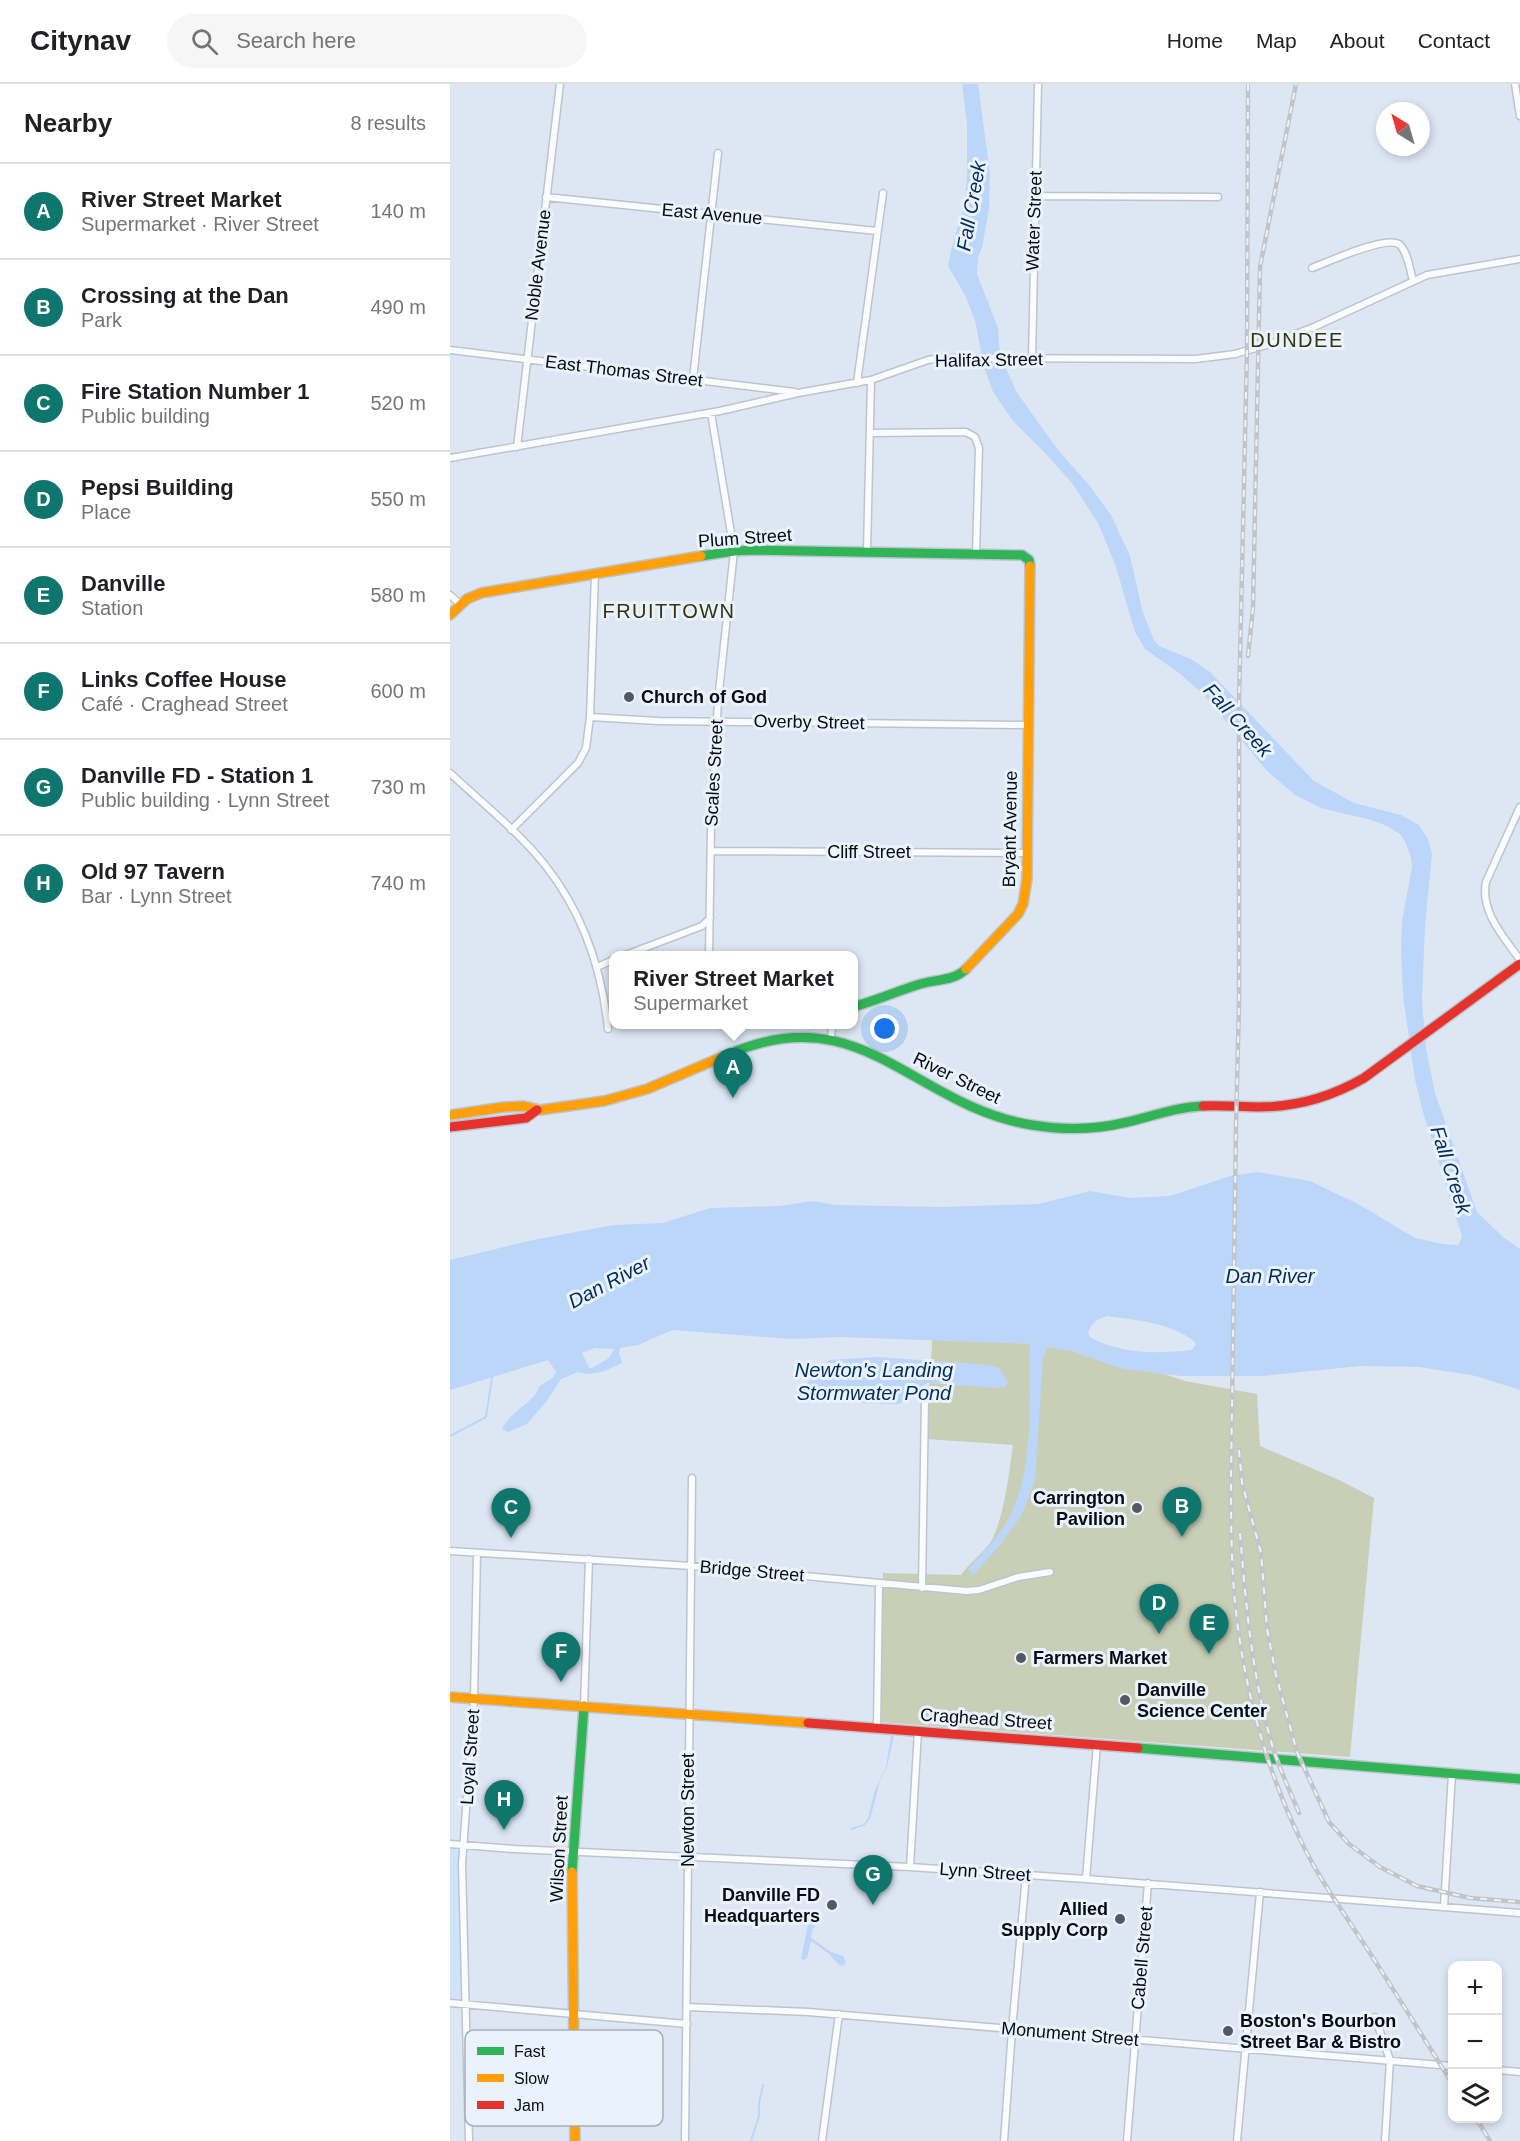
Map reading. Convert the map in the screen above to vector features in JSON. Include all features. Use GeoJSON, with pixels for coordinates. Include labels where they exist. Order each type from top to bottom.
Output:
{"type":"FeatureCollection","features":[{"type":"Feature","properties":{"kind":"main road","name":"Plum Street"},"geometry":{"type":"LineString","coordinates":[[450,615],[467,599],[481,593],[734,551],[1026,557],[1030,564],[1030,582]]}},
{"type":"Feature","properties":{"kind":"main road","name":"Bryant Avenue"},"geometry":{"type":"LineString","coordinates":[[858,1006],[919,984],[954,977],[970,966],[991,941],[1012,922],[1023,904],[1027,879],[1030,582]]}},
{"type":"Feature","properties":{"kind":"main road","name":"River Street"},"geometry":{"type":"LineString","coordinates":[[450,1128],[525,1118],[537,1110],[625,1096],[761,1042],[798,1036],[831,1038],[863,1048],[938,1091],[984,1112],[1026,1124],[1063,1128],[1113,1125],[1200,1106],[1271,1107],[1306,1103],[1350,1087],[1520,962]]}},
{"type":"Feature","properties":{"kind":"main road","name":"River Street"},"geometry":{"type":"LineString","coordinates":[[450,1115],[523,1106],[537,1110]]}},
{"type":"Feature","properties":{"kind":"main road","name":"Craghead Street"},"geometry":{"type":"LineString","coordinates":[[450,1697],[1097,1744],[1520,1779]]}},
{"type":"Feature","properties":{"kind":"main road","name":"Wilson Street"},"geometry":{"type":"LineString","coordinates":[[574,2030],[572,1876],[584,1706]]}},
{"type":"Feature","properties":{"kind":"main road","name":"Wilson Street"},"geometry":{"type":"LineString","coordinates":[[575,2126],[575,2141]]}},
{"type":"Feature","properties":{"kind":"street","name":"Noble Avenue"},"geometry":{"type":"LineString","coordinates":[[517,447],[560,84]]}},
{"type":"Feature","properties":{"kind":"street","name":"Water Street"},"geometry":{"type":"LineString","coordinates":[[1032,358],[1038,84]]}},
{"type":"Feature","properties":{"kind":"street"},"geometry":{"type":"LineString","coordinates":[[1515,84],[1520,116]]}},
{"type":"Feature","properties":{"kind":"street"},"geometry":{"type":"LineString","coordinates":[[693,380],[718,153]]}},
{"type":"Feature","properties":{"kind":"street"},"geometry":{"type":"LineString","coordinates":[[857,383],[883,193]]}},
{"type":"Feature","properties":{"kind":"street"},"geometry":{"type":"LineString","coordinates":[[1036,196],[1218,197]]}},
{"type":"Feature","properties":{"kind":"street","name":"East Avenue"},"geometry":{"type":"LineString","coordinates":[[546,197],[877,231]]}},
{"type":"Feature","properties":{"kind":"street"},"geometry":{"type":"LineString","coordinates":[[1312,268],[1380,243],[1395,242],[1402,247],[1413,280]]}},
{"type":"Feature","properties":{"kind":"street","name":"Halifax Street"},"geometry":{"type":"LineString","coordinates":[[450,458],[711,412],[857,383],[928,360],[1196,358],[1234,354],[1273,343],[1314,327],[1413,280],[1442,271],[1520,259]]}},
{"type":"Feature","properties":{"kind":"street","name":"East Thomas Street"},"geometry":{"type":"LineString","coordinates":[[450,350],[798,393]]}},
{"type":"Feature","properties":{"kind":"street"},"geometry":{"type":"LineString","coordinates":[[867,552],[871,380]]}},
{"type":"Feature","properties":{"kind":"street","name":"Scales Street"},"geometry":{"type":"LineString","coordinates":[[709,951],[717,722],[734,551],[711,412]]}},
{"type":"Feature","properties":{"kind":"street"},"geometry":{"type":"LineString","coordinates":[[870,433],[971,434],[978,442],[976,555]]}},
{"type":"Feature","properties":{"kind":"street"},"geometry":{"type":"LineString","coordinates":[[511,830],[579,764],[586,748],[590,717],[595,573]]}},
{"type":"Feature","properties":{"kind":"street"},"geometry":{"type":"LineString","coordinates":[[450,595],[460,604]]}},
{"type":"Feature","properties":{"kind":"street","name":"Overby Street"},"geometry":{"type":"LineString","coordinates":[[590,717],[717,722],[1028,725]]}},
{"type":"Feature","properties":{"kind":"street"},"geometry":{"type":"LineString","coordinates":[[450,773],[511,830],[538,858],[562,889],[583,926],[597,967],[604,995],[608,1029]]}},
{"type":"Feature","properties":{"kind":"street"},"geometry":{"type":"LineString","coordinates":[[1520,807],[1484,890],[1494,922],[1520,962]]}},
{"type":"Feature","properties":{"kind":"street","name":"Cliff Street"},"geometry":{"type":"LineString","coordinates":[[711,850],[1027,853]]}},
{"type":"Feature","properties":{"kind":"street"},"geometry":{"type":"LineString","coordinates":[[637,951],[702,926],[710,918]]}},
{"type":"Feature","properties":{"kind":"street"},"geometry":{"type":"LineString","coordinates":[[597,967],[609,962]]}},
{"type":"Feature","properties":{"kind":"street"},"geometry":{"type":"LineString","coordinates":[[831,1038],[832,1029]]}},
{"type":"Feature","properties":{"kind":"street"},"geometry":{"type":"LineString","coordinates":[[922,1588],[925,1399]]}},
{"type":"Feature","properties":{"kind":"street","name":"Newton Street"},"geometry":{"type":"LineString","coordinates":[[685,2141],[692,1478]]}},
{"type":"Feature","properties":{"kind":"street","name":"Bridge Street"},"geometry":{"type":"LineString","coordinates":[[450,1551],[691,1566],[922,1588],[979,1590],[1018,1577],[1050,1572]]}},
{"type":"Feature","properties":{"kind":"street","name":"Loyal Street"},"geometry":{"type":"LineString","coordinates":[[467,2030],[464,1845],[474,1699],[477,1552]]}},
{"type":"Feature","properties":{"kind":"street","name":"Wilson Street"},"geometry":{"type":"LineString","coordinates":[[584,1706],[589,1559]]}},
{"type":"Feature","properties":{"kind":"street"},"geometry":{"type":"LineString","coordinates":[[877,1728],[879,1584]]}},
{"type":"Feature","properties":{"kind":"street"},"geometry":{"type":"LineString","coordinates":[[910,1867],[918,1731]]}},
{"type":"Feature","properties":{"kind":"street"},"geometry":{"type":"LineString","coordinates":[[1086,1879],[1097,1744]]}},
{"type":"Feature","properties":{"kind":"street"},"geometry":{"type":"LineString","coordinates":[[1444,1907],[1452,1774]]}},
{"type":"Feature","properties":{"kind":"street","name":"Lynn Street"},"geometry":{"type":"LineString","coordinates":[[450,1844],[910,1867],[1148,1883],[1520,1913]]}},
{"type":"Feature","properties":{"kind":"street"},"geometry":{"type":"LineString","coordinates":[[1004,2141],[1026,1875]]}},
{"type":"Feature","properties":{"kind":"street","name":"Cabell Street"},"geometry":{"type":"LineString","coordinates":[[1127,2141],[1148,1883]]}},
{"type":"Feature","properties":{"kind":"street"},"geometry":{"type":"LineString","coordinates":[[1238,2141],[1260,1892]]}},
{"type":"Feature","properties":{"kind":"street"},"geometry":{"type":"LineString","coordinates":[[450,2004],[687,2024]]}},
{"type":"Feature","properties":{"kind":"street","name":"Monument Street"},"geometry":{"type":"LineString","coordinates":[[687,2007],[840,2014],[1448,2066]]}},
{"type":"Feature","properties":{"kind":"street"},"geometry":{"type":"LineString","coordinates":[[822,2141],[840,2014]]}},
{"type":"Feature","properties":{"kind":"street"},"geometry":{"type":"LineString","coordinates":[[1375,2017],[1390,2060],[1385,2141]]}},
{"type":"Feature","properties":{"kind":"street"},"geometry":{"type":"LineString","coordinates":[[1502,2070],[1520,2072]]}},
{"type":"Feature","properties":{"kind":"street","name":"Loyal Street"},"geometry":{"type":"LineString","coordinates":[[469,2126],[469,2141]]}},
{"type":"Feature","properties":{"kind":"shaded area"},"geometry":{"type":"Polygon","coordinates":[[[450,1848],[460,1849],[462,2000],[450,1998],[450,1848]]]}},
{"type":"Feature","properties":{"kind":"green space"},"geometry":{"type":"Polygon","coordinates":[[[933,1328],[1105,1354],[1185,1381],[1257,1394],[1260,1446],[1337,1479],[1374,1498],[1350,1757],[881,1722],[883,1573],[961,1575],[987,1547],[995,1534],[1005,1496],[1013,1445],[926,1439],[933,1328]]]}},
{"type":"Feature","properties":{"kind":"water","name":"Dan River"},"geometry":{"type":"Polygon","coordinates":[[[962,84],[978,84],[990,174],[989,209],[982,248],[978,257],[977,274],[998,328],[1000,355],[1016,391],[1058,450],[1089,485],[1111,515],[1130,556],[1143,613],[1154,640],[1159,646],[1191,659],[1210,672],[1314,781],[1354,803],[1401,815],[1419,825],[1428,839],[1432,854],[1425,926],[1422,1001],[1426,1049],[1435,1093],[1477,1212],[1503,1237],[1520,1249],[1520,1390],[1476,1376],[1419,1367],[1360,1366],[1263,1376],[1181,1376],[1123,1369],[1071,1351],[1048,1347],[1043,1357],[1035,1481],[1021,1516],[999,1546],[973,1575],[968,1569],[1005,1525],[1017,1499],[1023,1478],[1029,1433],[1030,1344],[841,1337],[791,1339],[672,1330],[638,1345],[620,1348],[622,1363],[602,1372],[587,1374],[578,1372],[561,1379],[546,1402],[527,1424],[508,1432],[502,1429],[509,1419],[556,1372],[548,1360],[450,1390],[450,1260],[528,1241],[613,1225],[663,1223],[710,1208],[779,1206],[812,1201],[836,1205],[941,1207],[1038,1204],[1090,1191],[1130,1198],[1170,1196],[1230,1176],[1257,1172],[1310,1181],[1360,1205],[1415,1238],[1458,1245],[1462,1237],[1415,1080],[1403,996],[1401,951],[1402,921],[1412,867],[1405,841],[1400,834],[1387,826],[1321,808],[1295,795],[1267,771],[1204,695],[1179,673],[1145,649],[1135,632],[1115,564],[1098,523],[1072,483],[1013,421],[993,392],[984,367],[975,320],[966,297],[948,266],[965,202],[967,123],[962,84]],[[1107,1316],[1095,1322],[1088,1333],[1090,1337],[1114,1347],[1126,1350],[1166,1352],[1191,1350],[1196,1345],[1186,1336],[1165,1326],[1107,1316]],[[595,1348],[582,1353],[589,1368],[609,1358],[614,1349],[595,1348]]]}},
{"type":"Feature","properties":{"kind":"water","name":"Newton's Landing Stormwater Pond"},"geometry":{"type":"Polygon","coordinates":[[[877,1357],[991,1365],[999,1368],[1008,1382],[1005,1387],[999,1388],[927,1383],[899,1404],[803,1402],[795,1396],[797,1391],[829,1360],[877,1357]]]}},
{"type":"Feature","properties":{"kind":"water"},"geometry":{"type":"Polygon","coordinates":[[[891,1736],[894,1736],[887,1767],[880,1781],[870,1819],[865,1825],[852,1830],[851,1828],[864,1824],[868,1818],[875,1790],[886,1767],[891,1736]]]}},
{"type":"Feature","properties":{"kind":"water"},"geometry":{"type":"Polygon","coordinates":[[[812,1917],[818,1922],[812,1930],[811,1938],[831,1952],[843,1956],[846,1962],[843,1966],[811,1941],[807,1958],[801,1959],[809,1919],[812,1917]]]}},
{"type":"Feature","properties":{"kind":"waterway"},"geometry":{"type":"LineString","coordinates":[[450,1436],[486,1417],[492,1377]]}},
{"type":"Feature","properties":{"kind":"waterway"},"geometry":{"type":"LineString","coordinates":[[751,2141],[759,2116],[763,2085]]}},
{"type":"Feature","properties":{"kind":"railway"},"geometry":{"type":"LineString","coordinates":[[1248,84],[1247,351],[1239,703],[1239,1004],[1231,1476],[1232,1561],[1236,1612],[1245,1671],[1259,1729],[1277,1785],[1300,1839],[1322,1880],[1448,2077]]}},
{"type":"Feature","properties":{"kind":"railway"},"geometry":{"type":"LineString","coordinates":[[1248,656],[1253,608],[1260,267],[1296,84]]}},
{"type":"Feature","properties":{"kind":"railway"},"geometry":{"type":"LineString","coordinates":[[1239,1450],[1242,1483],[1261,1553],[1267,1629],[1276,1675],[1297,1752],[1329,1822],[1349,1844],[1380,1867],[1417,1886],[1470,1898],[1520,1902]]}},
{"type":"Feature","properties":{"kind":"railway"},"geometry":{"type":"LineString","coordinates":[[1240,1533],[1248,1615],[1260,1695],[1273,1748],[1299,1813]]}},
{"type":"Feature","properties":{"kind":"railway"},"geometry":{"type":"LineString","coordinates":[[1479,2123],[1490,2141]]}},
{"type":"Feature","properties":{"kind":"traffic: fast"},"geometry":{"type":"LineString","coordinates":[[701,556],[755,550],[1022,555],[1029,560],[1030,566]]}},
{"type":"Feature","properties":{"kind":"traffic: fast"},"geometry":{"type":"LineString","coordinates":[[858,1005],[923,983],[955,976],[966,969]]}},
{"type":"Feature","properties":{"kind":"traffic: fast"},"geometry":{"type":"LineString","coordinates":[[729,1054],[775,1040],[816,1038],[852,1046],[886,1061],[953,1098],[990,1114],[1043,1127],[1100,1127],[1173,1110],[1203,1106]]}},
{"type":"Feature","properties":{"kind":"traffic: fast"},"geometry":{"type":"LineString","coordinates":[[572,1872],[584,1706]]}},
{"type":"Feature","properties":{"kind":"traffic: fast"},"geometry":{"type":"LineString","coordinates":[[1138,1748],[1520,1779]]}},
{"type":"Feature","properties":{"kind":"traffic: slow"},"geometry":{"type":"LineString","coordinates":[[450,615],[467,599],[481,593],[701,556]]}},
{"type":"Feature","properties":{"kind":"traffic: slow"},"geometry":{"type":"LineString","coordinates":[[966,969],[1018,914],[1023,904],[1027,879],[1030,566]]}},
{"type":"Feature","properties":{"kind":"traffic: slow"},"geometry":{"type":"LineString","coordinates":[[450,1115],[504,1107],[524,1106],[540,1110],[604,1101],[647,1089],[729,1054]]}},
{"type":"Feature","properties":{"kind":"traffic: slow"},"geometry":{"type":"LineString","coordinates":[[450,1697],[808,1723]]}},
{"type":"Feature","properties":{"kind":"traffic: slow"},"geometry":{"type":"LineString","coordinates":[[572,1872],[574,2030]]}},
{"type":"Feature","properties":{"kind":"traffic: slow"},"geometry":{"type":"LineString","coordinates":[[575,2126],[575,2141]]}},
{"type":"Feature","properties":{"kind":"traffic: jam"},"geometry":{"type":"LineString","coordinates":[[1203,1106],[1273,1107],[1313,1100],[1339,1091],[1364,1078],[1520,964]]}},
{"type":"Feature","properties":{"kind":"traffic: jam"},"geometry":{"type":"LineString","coordinates":[[450,1127],[526,1118],[537,1110]]}},
{"type":"Feature","properties":{"kind":"traffic: jam"},"geometry":{"type":"LineString","coordinates":[[808,1723],[1138,1748]]}},
{"type":"Feature","properties":{"kind":"place","name":"Church of God"},"geometry":{"type":"Point","coordinates":[629,697]}},
{"type":"Feature","properties":{"kind":"place","name":"River Street Market"},"geometry":{"type":"Point","coordinates":[733,1098]}},
{"type":"Feature","properties":{"kind":"place","name":"Carrington Pavilion"},"geometry":{"type":"Point","coordinates":[1137,1508]}},
{"type":"Feature","properties":{"kind":"place","name":"Crossing at the Dan"},"geometry":{"type":"Point","coordinates":[1182,1537]}},
{"type":"Feature","properties":{"kind":"place","name":"Fire Station Number 1"},"geometry":{"type":"Point","coordinates":[511,1538]}},
{"type":"Feature","properties":{"kind":"place","name":"Pepsi Building"},"geometry":{"type":"Point","coordinates":[1159,1634]}},
{"type":"Feature","properties":{"kind":"place","name":"Danville"},"geometry":{"type":"Point","coordinates":[1209,1654]}},
{"type":"Feature","properties":{"kind":"place","name":"Farmers Market"},"geometry":{"type":"Point","coordinates":[1021,1658]}},
{"type":"Feature","properties":{"kind":"place","name":"Links Coffee House"},"geometry":{"type":"Point","coordinates":[561,1682]}},
{"type":"Feature","properties":{"kind":"place","name":"Danville Science Center"},"geometry":{"type":"Point","coordinates":[1125,1700]}},
{"type":"Feature","properties":{"kind":"place","name":"Old 97 Tavern"},"geometry":{"type":"Point","coordinates":[504,1830]}},
{"type":"Feature","properties":{"kind":"place","name":"Danville FD Headquarters"},"geometry":{"type":"Point","coordinates":[832,1905]}},
{"type":"Feature","properties":{"kind":"place","name":"Danville FD - Station 1"},"geometry":{"type":"Point","coordinates":[873,1905]}},
{"type":"Feature","properties":{"kind":"place","name":"Allied Supply Corp"},"geometry":{"type":"Point","coordinates":[1120,1919]}},
{"type":"Feature","properties":{"kind":"place","name":"Boston's Bourbon Street Bar & Bistro"},"geometry":{"type":"Point","coordinates":[1228,2031]}},
{"type":"Feature","properties":{"kind":"district","name":"DUNDEE"},"geometry":{"type":"Point","coordinates":[1297,340]}},
{"type":"Feature","properties":{"kind":"district","name":"FRUITTOWN"},"geometry":{"type":"Point","coordinates":[669,611]}},
{"type":"Feature","properties":{"kind":"water label","name":"Fall Creek"},"geometry":{"type":"Point","coordinates":[971,206]}},
{"type":"Feature","properties":{"kind":"water label","name":"Fall Creek"},"geometry":{"type":"Point","coordinates":[1238,720]}},
{"type":"Feature","properties":{"kind":"water label","name":"Fall Creek"},"geometry":{"type":"Point","coordinates":[1451,1170]}}]}
